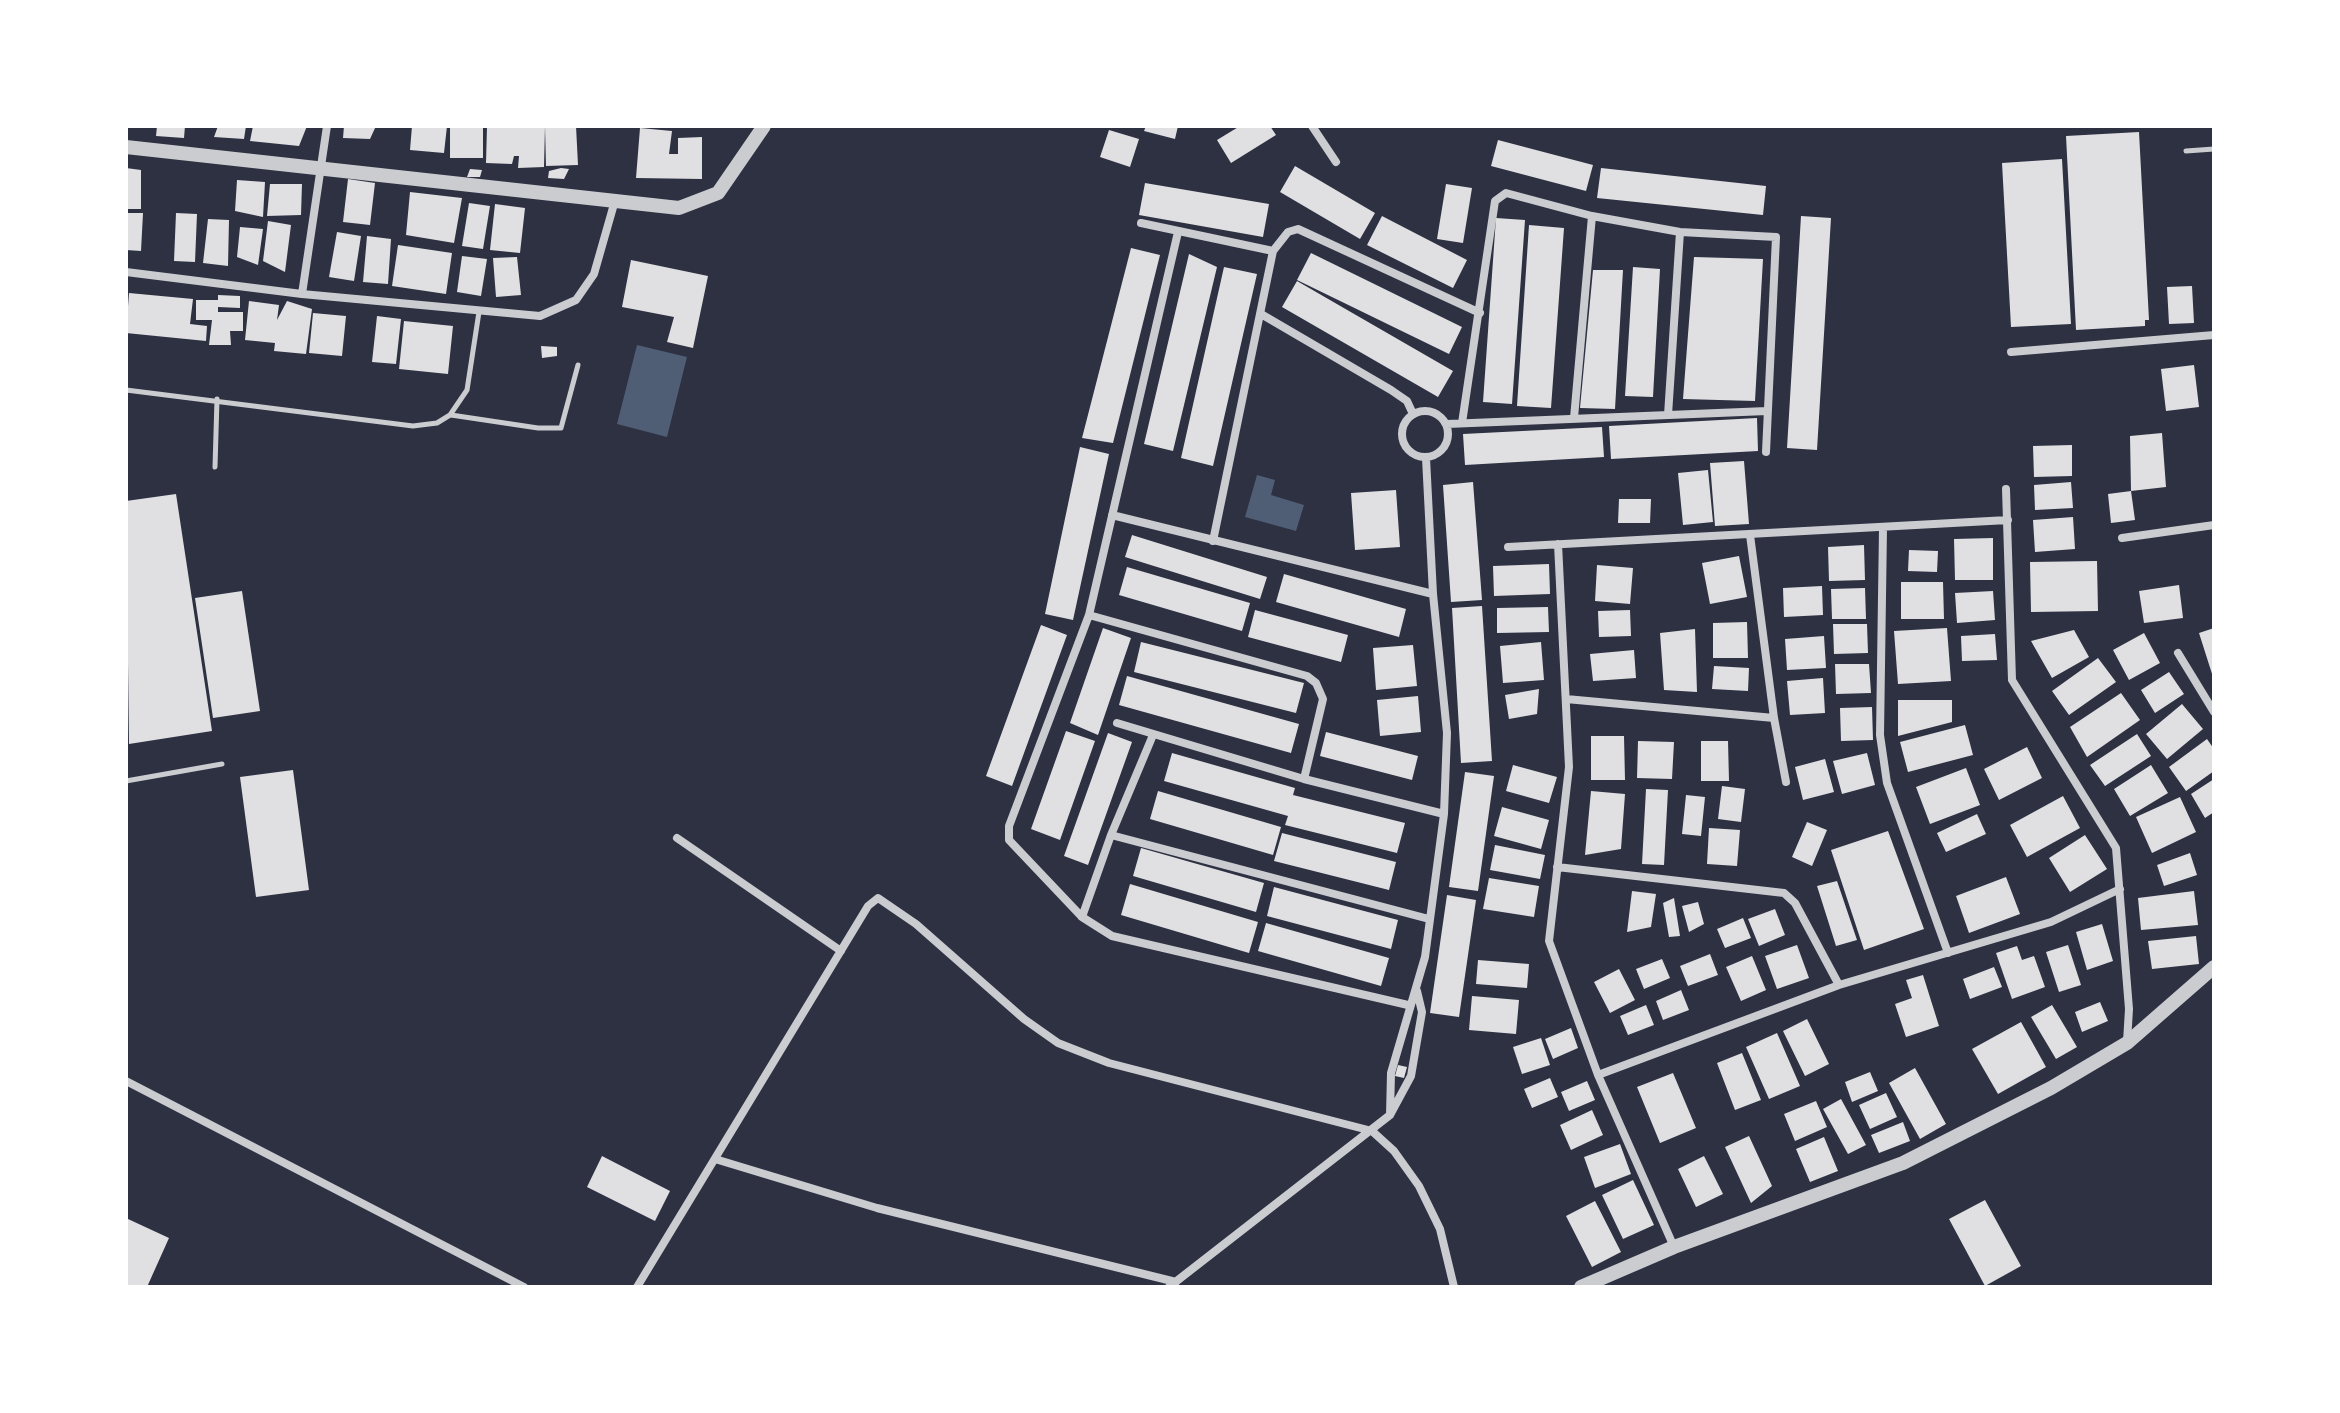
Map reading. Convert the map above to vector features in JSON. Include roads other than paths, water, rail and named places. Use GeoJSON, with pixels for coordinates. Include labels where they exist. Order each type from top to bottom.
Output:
{"type":"FeatureCollection","features":[{"type":"Feature","properties":{"kind":"street"},"geometry":{"type":"LineString","coordinates":[[302,294],[327,126]]}},
{"type":"Feature","properties":{"kind":"street"},"geometry":{"type":"LineString","coordinates":[[126,147],[320,167],[614,204],[679,208],[699,204],[718,193],[731,180],[764,126]]}},
{"type":"Feature","properties":{"kind":"street"},"geometry":{"type":"LineString","coordinates":[[1312,126],[1336,162]]}},
{"type":"Feature","properties":{"kind":"street"},"geometry":{"type":"LineString","coordinates":[[1462,423],[1495,201],[1506,193],[1592,216],[1680,232],[1776,237],[1766,452]]}},
{"type":"Feature","properties":{"kind":"street"},"geometry":{"type":"LineString","coordinates":[[126,272],[302,294],[540,316],[576,300],[594,274],[614,204]]}},
{"type":"Feature","properties":{"kind":"street"},"geometry":{"type":"LineString","coordinates":[[1574,418],[1592,216]]}},
{"type":"Feature","properties":{"kind":"street"},"geometry":{"type":"LineString","coordinates":[[1141,223],[1273,251]]}},
{"type":"Feature","properties":{"kind":"street"},"geometry":{"type":"LineString","coordinates":[[1213,541],[1273,251],[1291,230],[1298,229],[1480,313]]}},
{"type":"Feature","properties":{"kind":"street"},"geometry":{"type":"LineString","coordinates":[[1178,232],[1089,615],[1008,833],[1011,845],[1082,917],[1112,936],[1408,1005]]}},
{"type":"Feature","properties":{"kind":"street"},"geometry":{"type":"LineString","coordinates":[[1668,415],[1680,232]]}},
{"type":"Feature","properties":{"kind":"street"},"geometry":{"type":"LineString","coordinates":[[1261,314],[1391,390],[1407,401],[1413,414]]}},
{"type":"Feature","properties":{"kind":"street"},"geometry":{"type":"LineString","coordinates":[[2011,352],[2214,335]]}},
{"type":"Feature","properties":{"kind":"street"},"geometry":{"type":"LineString","coordinates":[[1432,411],[1447,424],[1449,434],[1443,451],[1426,458],[1409,452],[1404,445],[1402,428],[1413,414],[1432,411]]}},
{"type":"Feature","properties":{"kind":"street"},"geometry":{"type":"LineString","coordinates":[[1447,424],[1767,411]]}},
{"type":"Feature","properties":{"kind":"street"},"geometry":{"type":"LineString","coordinates":[[715,1159],[877,1208],[1172,1284],[1390,1115],[1411,1076],[1422,1012],[1417,991],[1444,814],[1447,733],[1433,594],[1426,458]]}},
{"type":"Feature","properties":{"kind":"street"},"geometry":{"type":"LineString","coordinates":[[2006,489],[2012,680],[2116,848],[2129,1009],[2127,1043]]}},
{"type":"Feature","properties":{"kind":"street"},"geometry":{"type":"LineString","coordinates":[[1112,515],[1433,594]]}},
{"type":"Feature","properties":{"kind":"street"},"geometry":{"type":"LineString","coordinates":[[1508,547],[2008,520]]}},
{"type":"Feature","properties":{"kind":"street"},"geometry":{"type":"LineString","coordinates":[[2122,538],[2214,525]]}},
{"type":"Feature","properties":{"kind":"street"},"geometry":{"type":"LineString","coordinates":[[1883,528],[1880,735],[1887,783],[1948,953]]}},
{"type":"Feature","properties":{"kind":"street"},"geometry":{"type":"LineString","coordinates":[[1750,535],[1774,718],[1786,782]]}},
{"type":"Feature","properties":{"kind":"street"},"geometry":{"type":"LineString","coordinates":[[1558,544],[1569,767],[1549,941],[1598,1075],[1674,1247]]}},
{"type":"Feature","properties":{"kind":"street"},"geometry":{"type":"LineString","coordinates":[[1089,615],[1307,676],[1316,683],[1323,699],[1304,779]]}},
{"type":"Feature","properties":{"kind":"street"},"geometry":{"type":"LineString","coordinates":[[2178,653],[2213,708]]}},
{"type":"Feature","properties":{"kind":"street"},"geometry":{"type":"LineString","coordinates":[[1566,699],[1774,718]]}},
{"type":"Feature","properties":{"kind":"street"},"geometry":{"type":"LineString","coordinates":[[1117,723],[1304,779],[1444,814]]}},
{"type":"Feature","properties":{"kind":"street"},"geometry":{"type":"LineString","coordinates":[[1082,917],[1111,835],[1153,735]]}},
{"type":"Feature","properties":{"kind":"street"},"geometry":{"type":"LineString","coordinates":[[1111,835],[1429,919]]}},
{"type":"Feature","properties":{"kind":"street"},"geometry":{"type":"LineString","coordinates":[[677,838],[841,951]]}},
{"type":"Feature","properties":{"kind":"street"},"geometry":{"type":"LineString","coordinates":[[1557,867],[1784,893],[1795,903],[1839,985]]}},
{"type":"Feature","properties":{"kind":"street"},"geometry":{"type":"LineString","coordinates":[[1598,1075],[1839,985],[2051,922],[2120,889]]}},
{"type":"Feature","properties":{"kind":"street"},"geometry":{"type":"LineString","coordinates":[[637,1287],[868,906],[878,898],[916,924],[1024,1019],[1058,1043],[1109,1063],[1372,1131],[1394,1151],[1419,1186],[1440,1229],[1454,1287]]}},
{"type":"Feature","properties":{"kind":"street"},"geometry":{"type":"LineString","coordinates":[[1581,1287],[1674,1247],[1903,1163],[2051,1088],[2127,1043],[2214,967]]}},
{"type":"Feature","properties":{"kind":"street"},"geometry":{"type":"LineString","coordinates":[[1390,1115],[1391,1073],[1408,1005],[1417,991]]}},
{"type":"Feature","properties":{"kind":"street"},"geometry":{"type":"LineString","coordinates":[[126,1081],[524,1287]]}},
{"type":"Feature","properties":{"kind":"lane"},"geometry":{"type":"LineString","coordinates":[[2186,151],[2214,149]]}},
{"type":"Feature","properties":{"kind":"lane"},"geometry":{"type":"LineString","coordinates":[[126,397],[126,390],[413,426],[437,423],[450,415],[467,390],[479,312]]}},
{"type":"Feature","properties":{"kind":"lane"},"geometry":{"type":"LineString","coordinates":[[450,415],[538,428],[561,428],[578,365]]}},
{"type":"Feature","properties":{"kind":"lane"},"geometry":{"type":"LineString","coordinates":[[215,467],[217,399]]}},
{"type":"Feature","properties":{"kind":"lane"},"geometry":{"type":"LineString","coordinates":[[126,781],[222,764]]}},
{"type":"Feature","properties":{"kind":"water"},"geometry":{"type":"Polygon","coordinates":[[[637,345],[687,357],[667,437],[617,424],[637,345]]]}},
{"type":"Feature","properties":{"kind":"water"},"geometry":{"type":"Polygon","coordinates":[[[1257,475],[1275,480],[1271,495],[1304,505],[1296,531],[1245,517],[1257,475]]]}}]}
